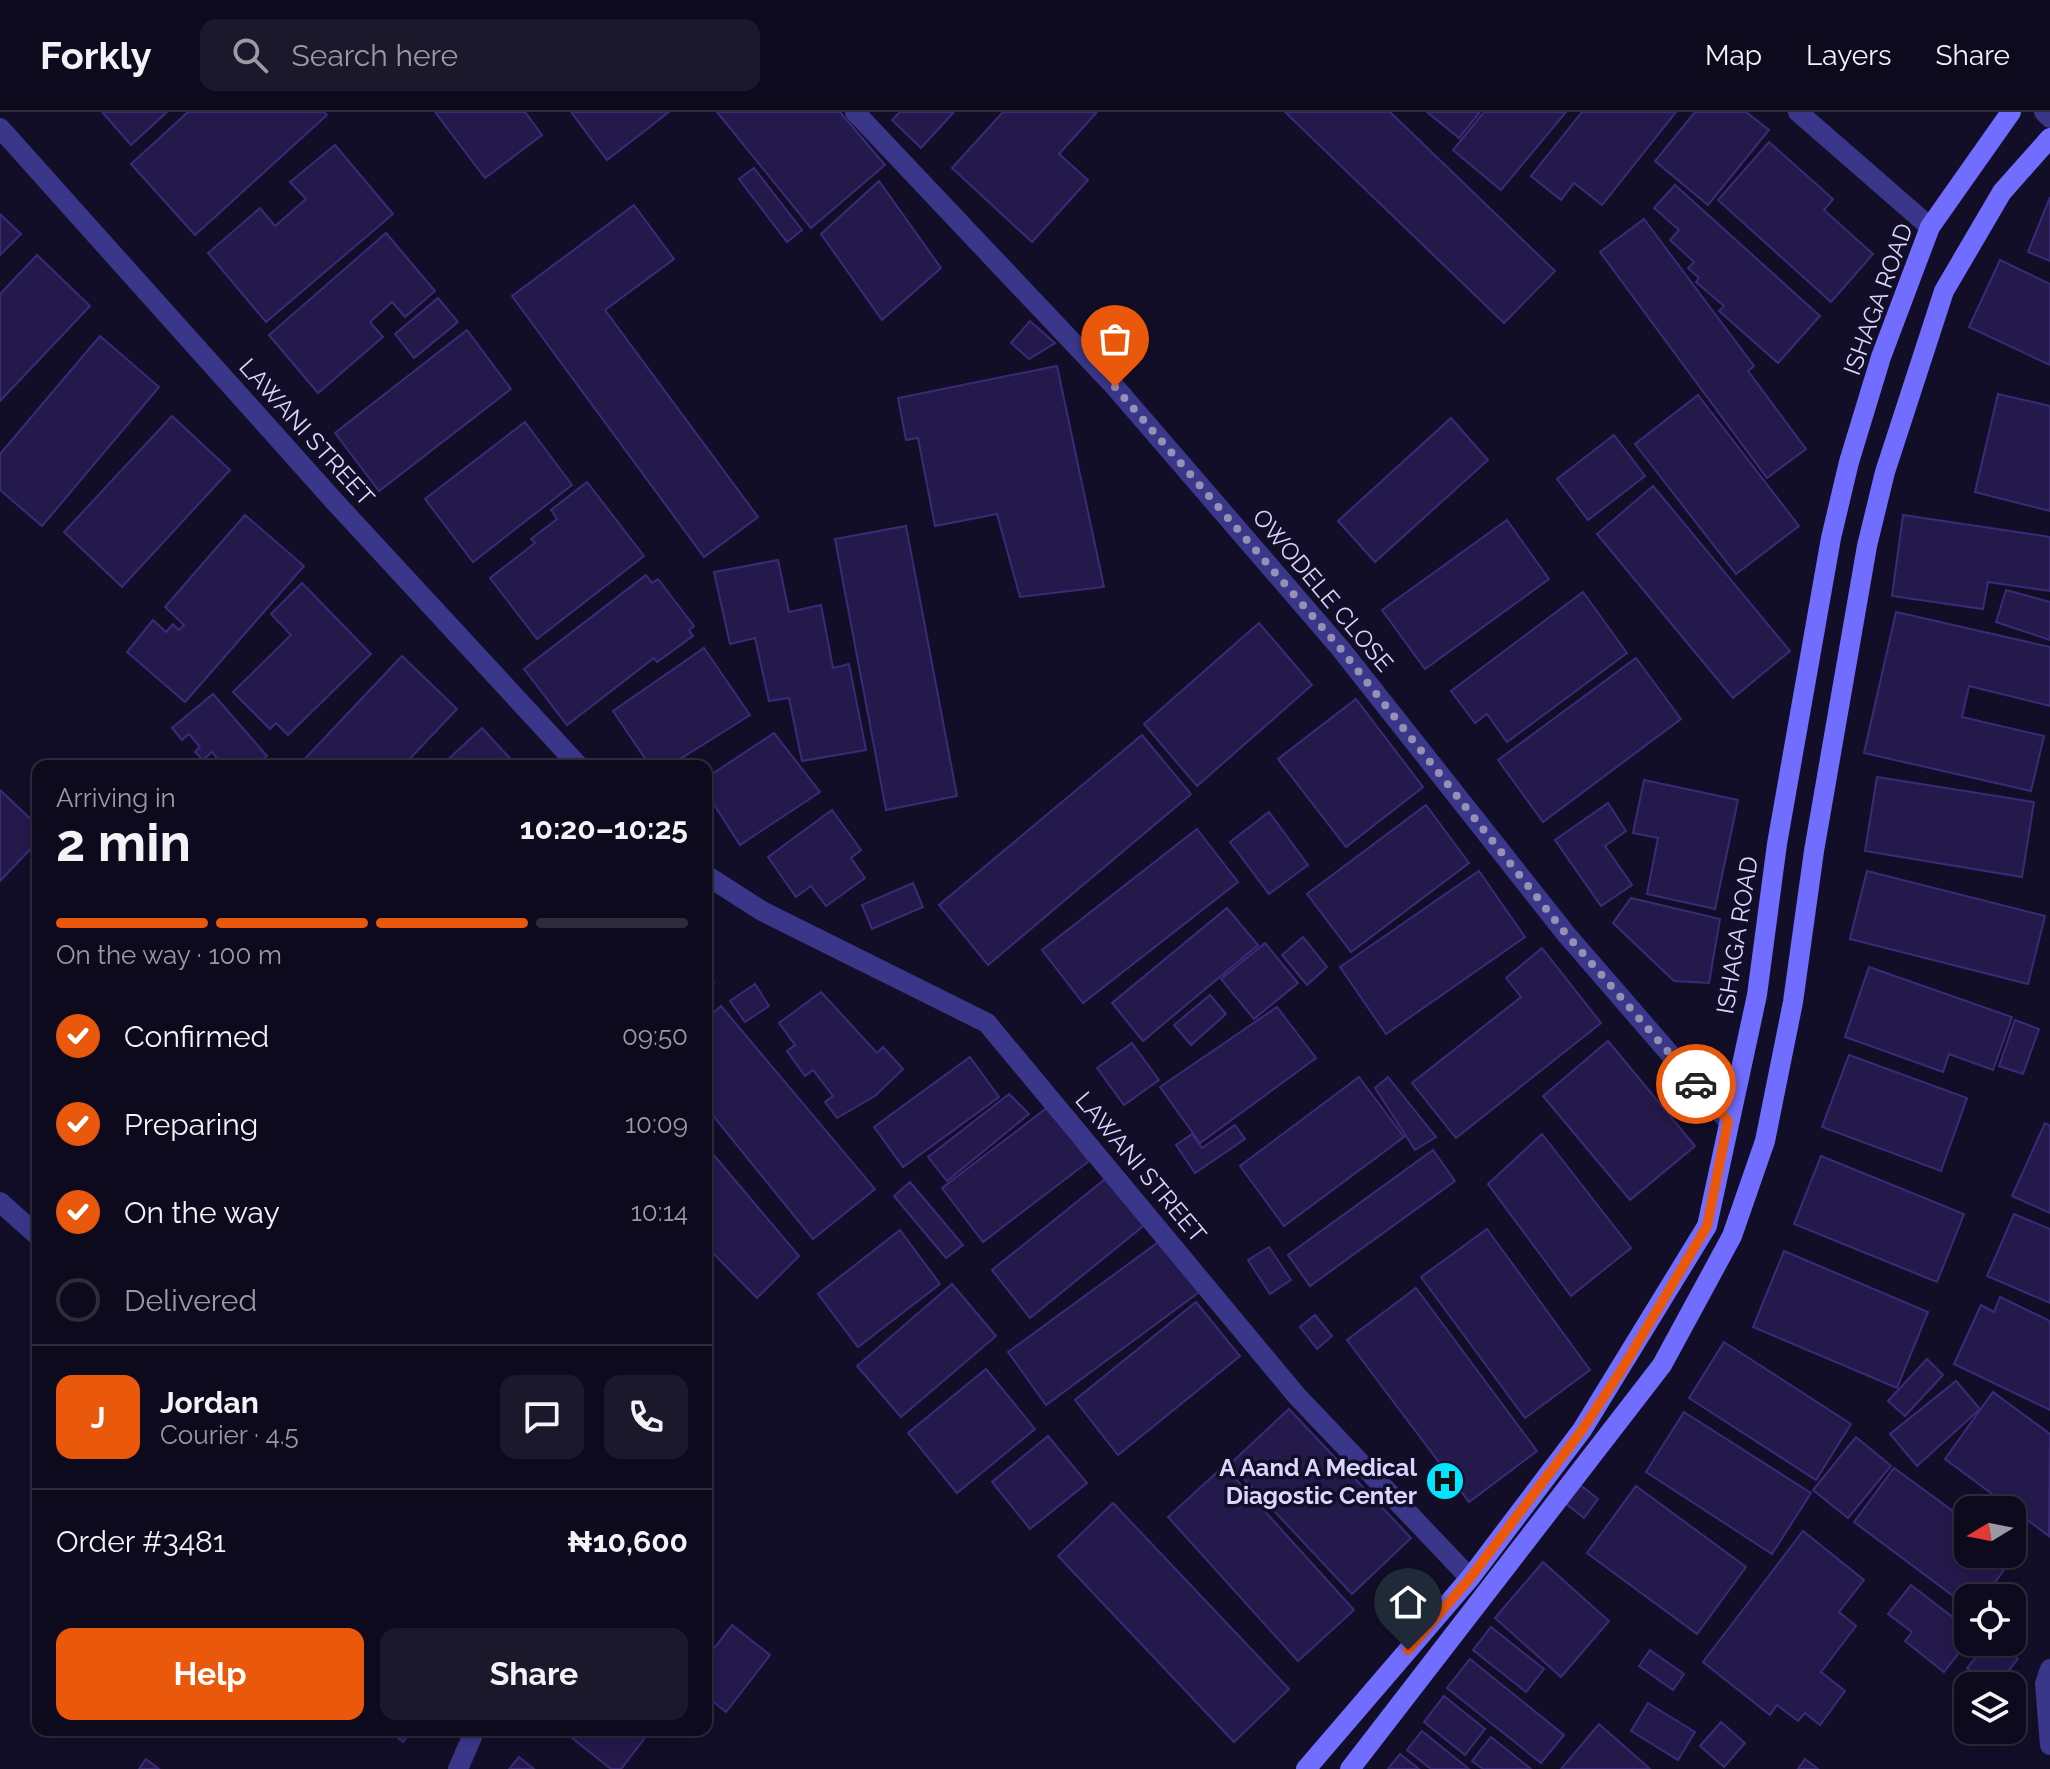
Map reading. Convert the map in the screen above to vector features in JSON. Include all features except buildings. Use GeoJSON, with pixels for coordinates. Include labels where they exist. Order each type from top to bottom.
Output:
{"type":"FeatureCollection","features":[{"type":"Feature","properties":{"kind":"main road","name":"ISHAGA ROAD"},"geometry":{"type":"LineString","coordinates":[[1306,1769],[1470,1578],[1582,1430],[1707,1226],[1757,995],[1777,844],[1831,538],[1881,357],[1930,227],[2011,112]]}},
{"type":"Feature","properties":{"kind":"main road"},"geometry":{"type":"LineString","coordinates":[[1350,1769],[1662,1365],[1732,1236],[1765,1141],[1778,1079],[1867,546],[1885,472],[1944,291],[2002,192],[2050,138]]}},
{"type":"Feature","properties":{"kind":"street","name":"OWODELE CLOSE"},"geometry":{"type":"LineString","coordinates":[[855,112],[1156,435],[1340,648],[1566,934],[1728,1121]]}},
{"type":"Feature","properties":{"kind":"street"},"geometry":{"type":"LineString","coordinates":[[1798,112],[1930,227]]}},
{"type":"Feature","properties":{"kind":"street"},"geometry":{"type":"LineString","coordinates":[[2044,112],[2050,118]]}},
{"type":"Feature","properties":{"kind":"street","name":"LAWANI STREET"},"geometry":{"type":"LineString","coordinates":[[0,128],[335,502],[573,760]]}},
{"type":"Feature","properties":{"kind":"street","name":"LAWANI STREET"},"geometry":{"type":"LineString","coordinates":[[712,879],[762,911],[987,1023],[1296,1395],[1470,1578]]}},
{"type":"Feature","properties":{"kind":"street"},"geometry":{"type":"LineString","coordinates":[[0,1202],[32,1231]]}},
{"type":"Feature","properties":{"kind":"street"},"geometry":{"type":"LineString","coordinates":[[2049,1743],[2045,1684],[2050,1669]]}},
{"type":"Feature","properties":{"kind":"street"},"geometry":{"type":"LineString","coordinates":[[458,1769],[472,1736]]}},
{"type":"Feature","properties":{"kind":"way so far"},"geometry":{"type":"LineString","coordinates":[[1115,387],[1340,648],[1566,934],[1696,1084]]}},
{"type":"Feature","properties":{"kind":"place","name":"A Aand A Medical Diagostic Center"},"geometry":{"type":"Point","coordinates":[1445,1481]}},
{"type":"Feature","properties":{"kind":"route"},"geometry":{"type":"LineString","coordinates":[[1408,1650],[1470,1578],[1582,1430],[1707,1226],[1728,1121],[1696,1084]]}}]}
